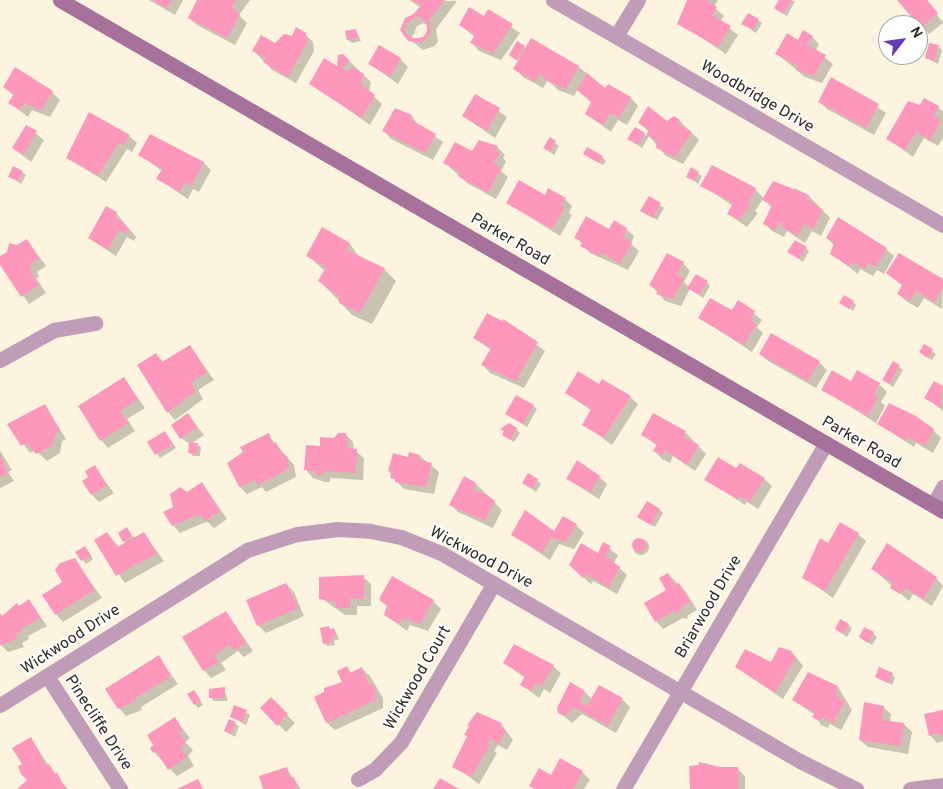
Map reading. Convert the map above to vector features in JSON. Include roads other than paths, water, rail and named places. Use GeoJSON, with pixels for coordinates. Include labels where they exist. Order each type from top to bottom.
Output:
{"type":"FeatureCollection","features":[{"type":"Feature","properties":{"kind":"street","name":"Parker Road"},"geometry":{"type":"LineString","coordinates":[[60,0],[938,508]]}},
{"type":"Feature","properties":{"kind":"street","name":"Woodbridge Drive"},"geometry":{"type":"LineString","coordinates":[[553,0],[943,225]]}},
{"type":"Feature","properties":{"kind":"street"},"geometry":{"type":"LineString","coordinates":[[616,36],[638,0]]}},
{"type":"Feature","properties":{"kind":"street"},"geometry":{"type":"LineString","coordinates":[[0,360],[54,330],[95,323]]}},
{"type":"Feature","properties":{"kind":"street","name":"Briarwood Drive"},"geometry":{"type":"LineString","coordinates":[[623,789],[826,442]]}},
{"type":"Feature","properties":{"kind":"street"},"geometry":{"type":"LineString","coordinates":[[938,508],[943,487]]}},
{"type":"Feature","properties":{"kind":"street","name":"Wickwood Drive"},"geometry":{"type":"LineString","coordinates":[[0,705],[233,557],[272,540],[297,534],[336,529],[402,537],[441,553],[680,691],[856,789]]}},
{"type":"Feature","properties":{"kind":"street","name":"Wickwood Court"},"geometry":{"type":"LineString","coordinates":[[358,780],[375,769],[401,742],[494,583]]}},
{"type":"Feature","properties":{"kind":"street","name":"Pinecliffe Drive"},"geometry":{"type":"LineString","coordinates":[[47,676],[120,789]]}},
{"type":"Feature","properties":{"kind":"street"},"geometry":{"type":"LineString","coordinates":[[910,789],[943,785]]}}]}
